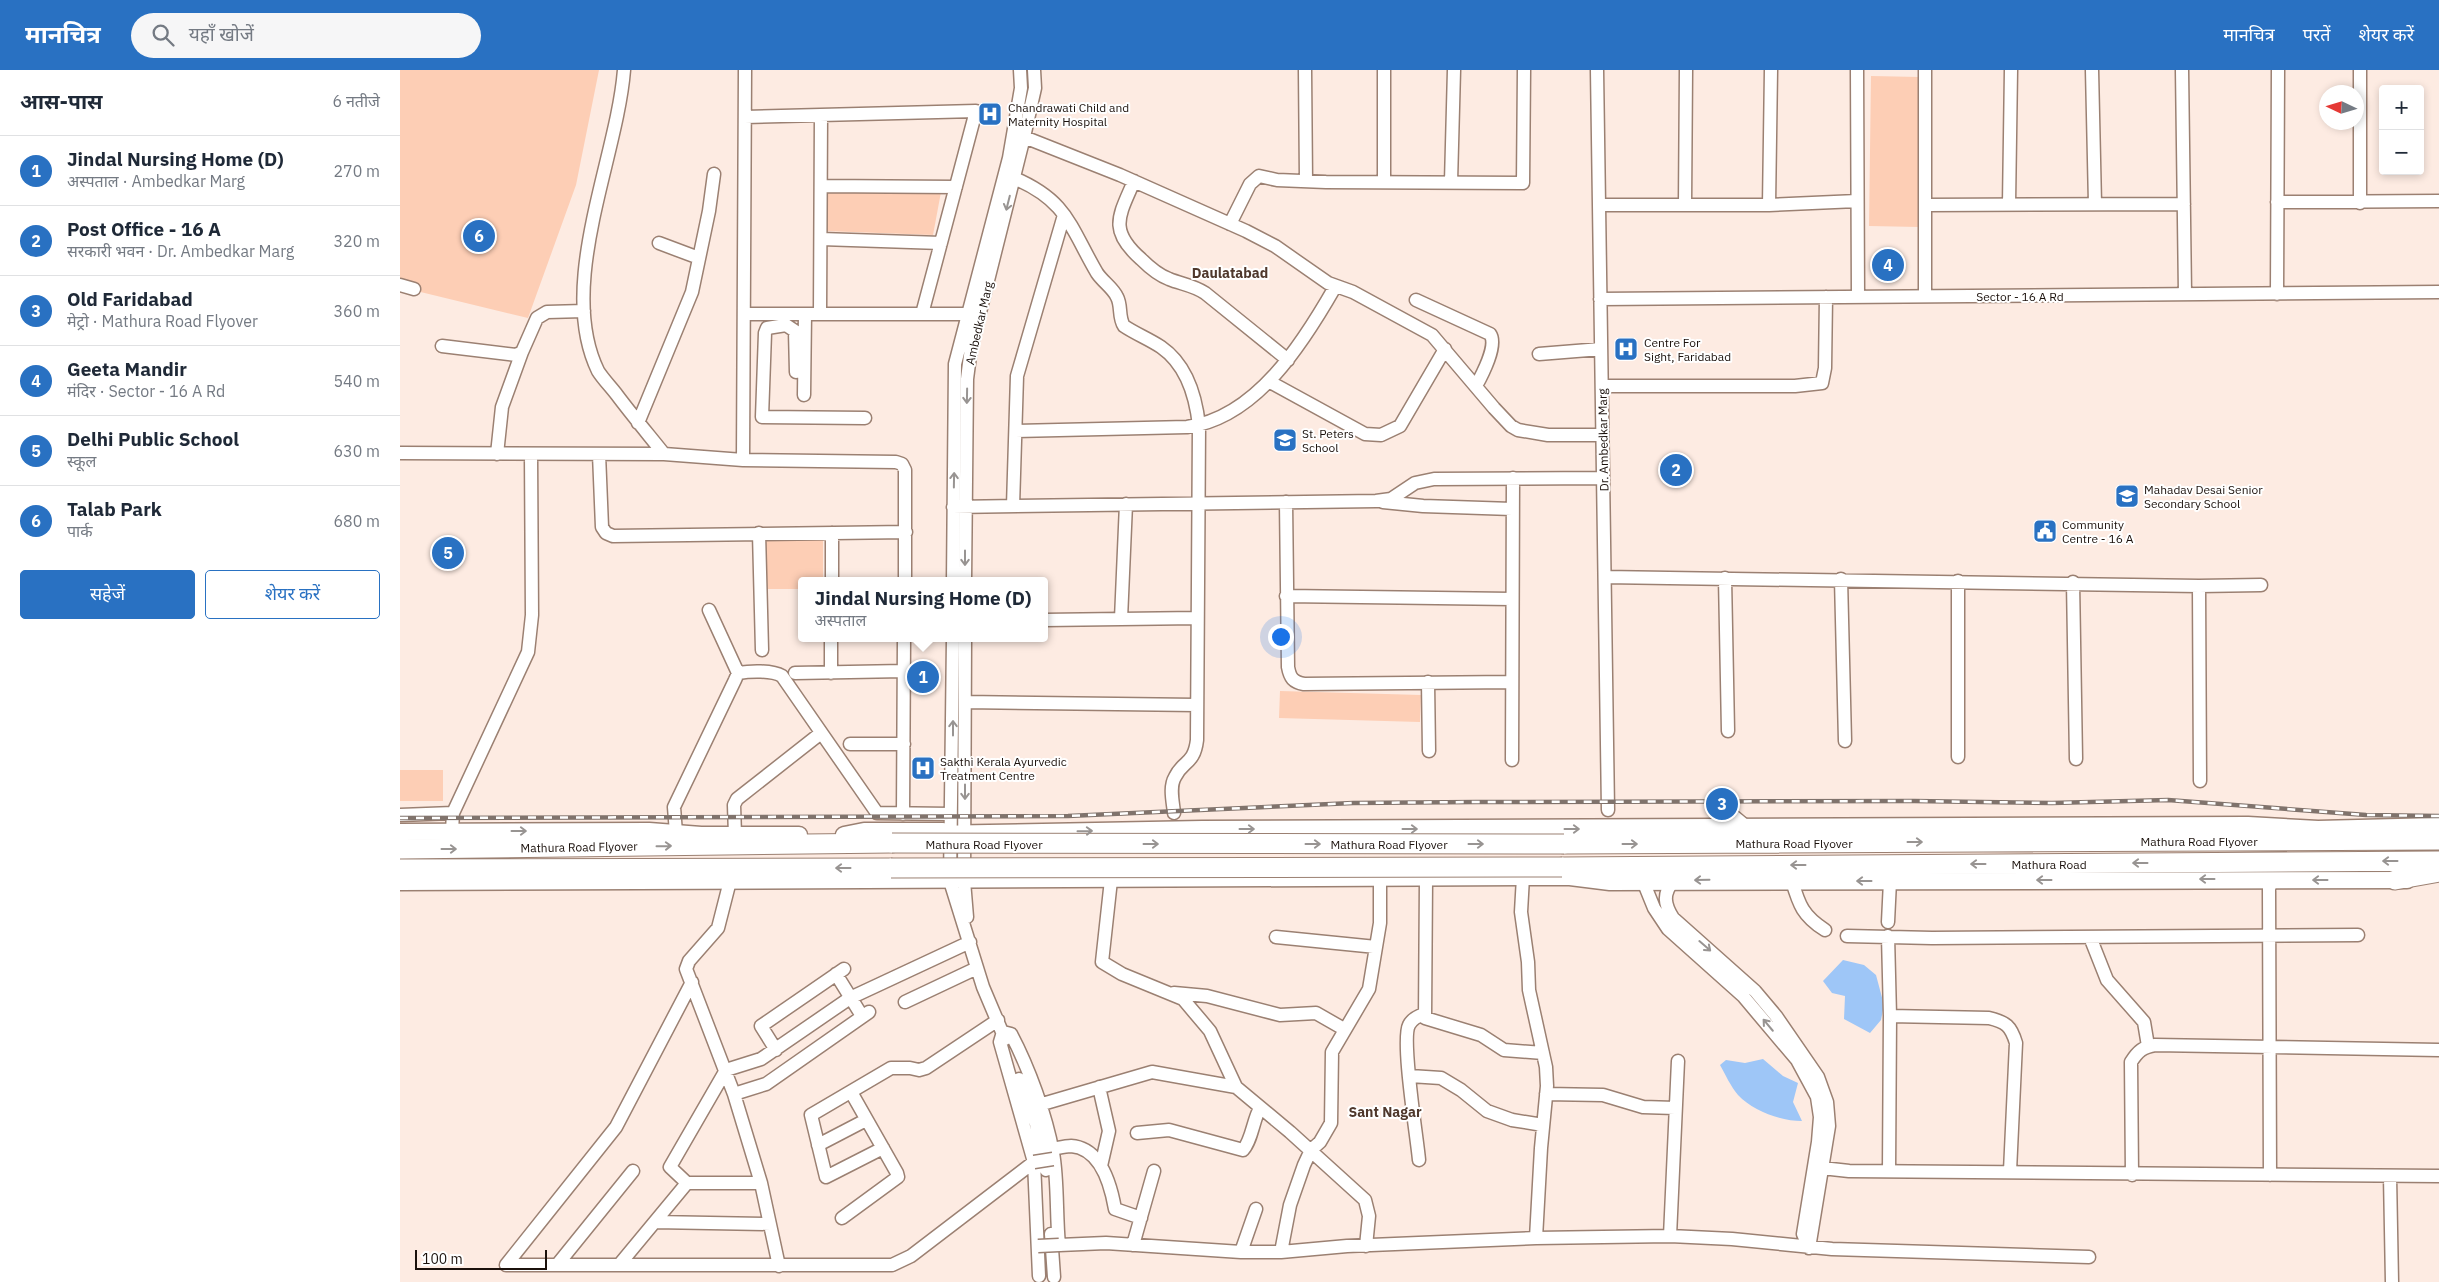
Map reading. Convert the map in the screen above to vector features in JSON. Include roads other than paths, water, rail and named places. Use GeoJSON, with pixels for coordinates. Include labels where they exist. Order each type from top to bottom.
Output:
{"type":"FeatureCollection","features":[{"type":"Feature","properties":{"kind":"highway"},"geometry":{"type":"LineString","coordinates":[[2378,840],[2439,830]]}},
{"type":"Feature","properties":{"kind":"highway"},"geometry":{"type":"LineString","coordinates":[[2378,840],[2439,840]]}},
{"type":"Feature","properties":{"kind":"highway","name":"Mathura Road Flyover"},"geometry":{"type":"LineString","coordinates":[[400,849],[892,844],[1564,844],[2378,840]]}},
{"type":"Feature","properties":{"kind":"highway","name":"Mathura Road"},"geometry":{"type":"LineString","coordinates":[[1658,866],[2439,861]]}},
{"type":"Feature","properties":{"kind":"highway"},"geometry":{"type":"LineString","coordinates":[[1578,878],[1658,866]]}},
{"type":"Feature","properties":{"kind":"highway","name":"Mathura Road Flyover"},"geometry":{"type":"LineString","coordinates":[[400,869],[1658,866]]}},
{"type":"Feature","properties":{"kind":"highway"},"geometry":{"type":"LineString","coordinates":[[2395,880],[2439,872]]}},
{"type":"Feature","properties":{"kind":"main road"},"geometry":{"type":"LineString","coordinates":[[400,832],[899,835],[1202,829],[2248,825],[2318,829],[2439,826]]}},
{"type":"Feature","properties":{"kind":"main road"},"geometry":{"type":"LineString","coordinates":[[844,835],[864,831],[955,833]]}},
{"type":"Feature","properties":{"kind":"main road"},"geometry":{"type":"LineString","coordinates":[[1052,832],[1042,847],[1040,856],[1041,865],[1052,881]]}},
{"type":"Feature","properties":{"kind":"main road"},"geometry":{"type":"LineString","coordinates":[[898,881],[908,872],[913,862],[913,852],[909,841],[899,835]]}},
{"type":"Feature","properties":{"kind":"main road"},"geometry":{"type":"LineString","coordinates":[[400,882],[1523,878],[1578,878],[1610,882],[2439,881]]}},
{"type":"Feature","properties":{"kind":"street"},"geometry":{"type":"LineString","coordinates":[[624,70],[622,93],[595,205],[588,251],[584,311],[588,343],[599,372],[664,454]]}},
{"type":"Feature","properties":{"kind":"street"},"geometry":{"type":"LineString","coordinates":[[744,460],[745,70]]}},
{"type":"Feature","properties":{"kind":"street","name":"Ambedkar Marg"},"geometry":{"type":"LineString","coordinates":[[974,314],[1008,158],[1021,88],[1020,70]]}},
{"type":"Feature","properties":{"kind":"street","name":"Ambedkar Marg"},"geometry":{"type":"LineString","coordinates":[[965,577],[959,507],[955,364],[974,314],[1014,178],[1035,88],[1034,70]]}},
{"type":"Feature","properties":{"kind":"street"},"geometry":{"type":"LineString","coordinates":[[1305,70],[1306,181]]}},
{"type":"Feature","properties":{"kind":"street"},"geometry":{"type":"LineString","coordinates":[[1384,70],[1384,182]]}},
{"type":"Feature","properties":{"kind":"street"},"geometry":{"type":"LineString","coordinates":[[1451,182],[1454,70]]}},
{"type":"Feature","properties":{"kind":"street"},"geometry":{"type":"LineString","coordinates":[[1230,224],[1256,176],[1306,181],[1523,183],[1524,70]]}},
{"type":"Feature","properties":{"kind":"street","name":"Dr. Ambedkar Marg"},"geometry":{"type":"LineString","coordinates":[[1597,70],[1608,810]]}},
{"type":"Feature","properties":{"kind":"street"},"geometry":{"type":"LineString","coordinates":[[1685,205],[1686,70]]}},
{"type":"Feature","properties":{"kind":"street"},"geometry":{"type":"LineString","coordinates":[[1769,205],[1771,70]]}},
{"type":"Feature","properties":{"kind":"street"},"geometry":{"type":"LineString","coordinates":[[1857,70],[1858,297]]}},
{"type":"Feature","properties":{"kind":"street"},"geometry":{"type":"LineString","coordinates":[[1925,70],[1925,296]]}},
{"type":"Feature","properties":{"kind":"street"},"geometry":{"type":"LineString","coordinates":[[2009,204],[2011,70]]}},
{"type":"Feature","properties":{"kind":"street"},"geometry":{"type":"LineString","coordinates":[[2092,70],[2095,204]]}},
{"type":"Feature","properties":{"kind":"street"},"geometry":{"type":"LineString","coordinates":[[2182,70],[2185,294]]}},
{"type":"Feature","properties":{"kind":"street"},"geometry":{"type":"LineString","coordinates":[[2277,294],[2278,70]]}},
{"type":"Feature","properties":{"kind":"street"},"geometry":{"type":"LineString","coordinates":[[2360,70],[2360,203]]}},
{"type":"Feature","properties":{"kind":"street"},"geometry":{"type":"LineString","coordinates":[[745,116],[976,111],[922,314]]}},
{"type":"Feature","properties":{"kind":"street"},"geometry":{"type":"LineString","coordinates":[[820,314],[821,115]]}},
{"type":"Feature","properties":{"kind":"street"},"geometry":{"type":"LineString","coordinates":[[1024,137],[1134,181],[1230,224],[1275,246],[1335,286],[1353,292],[1420,327],[1432,335],[1511,426],[1518,430],[1548,435],[1602,435]]}},
{"type":"Feature","properties":{"kind":"street"},"geometry":{"type":"LineString","coordinates":[[638,423],[692,292],[714,174]]}},
{"type":"Feature","properties":{"kind":"street"},"geometry":{"type":"LineString","coordinates":[[1014,178],[1036,188],[1055,203],[1084,246],[1096,272],[1117,296],[1121,321],[1124,326],[1163,348],[1185,375],[1197,405],[1199,426],[1196,752],[1174,777],[1172,785],[1174,813]]}},
{"type":"Feature","properties":{"kind":"street"},"geometry":{"type":"LineString","coordinates":[[1134,181],[1119,215],[1119,230],[1123,241],[1156,272],[1172,280],[1196,287],[1288,360]]}},
{"type":"Feature","properties":{"kind":"street"},"geometry":{"type":"LineString","coordinates":[[821,186],[956,187]]}},
{"type":"Feature","properties":{"kind":"street"},"geometry":{"type":"LineString","coordinates":[[1599,205],[1769,205],[1857,202]]}},
{"type":"Feature","properties":{"kind":"street"},"geometry":{"type":"LineString","coordinates":[[2277,202],[2439,202]]}},
{"type":"Feature","properties":{"kind":"street"},"geometry":{"type":"LineString","coordinates":[[1926,205],[2184,204]]}},
{"type":"Feature","properties":{"kind":"street"},"geometry":{"type":"LineString","coordinates":[[1014,506],[1017,376],[1064,215]]}},
{"type":"Feature","properties":{"kind":"street"},"geometry":{"type":"LineString","coordinates":[[821,239],[941,243]]}},
{"type":"Feature","properties":{"kind":"street"},"geometry":{"type":"LineString","coordinates":[[659,243],[699,258]]}},
{"type":"Feature","properties":{"kind":"street"},"geometry":{"type":"LineString","coordinates":[[400,285],[414,289]]}},
{"type":"Feature","properties":{"kind":"street"},"geometry":{"type":"LineString","coordinates":[[1016,431],[1199,426],[1219,418],[1270,382],[1310,329],[1335,286]]}},
{"type":"Feature","properties":{"kind":"street","name":"Sector - 16 A Rd"},"geometry":{"type":"LineString","coordinates":[[1600,299],[2439,292]]}},
{"type":"Feature","properties":{"kind":"street"},"geometry":{"type":"LineString","coordinates":[[1602,386],[1795,386],[1822,383],[1826,368],[1826,297]]}},
{"type":"Feature","properties":{"kind":"street"},"geometry":{"type":"LineString","coordinates":[[1416,300],[1492,336],[1489,356],[1476,386]]}},
{"type":"Feature","properties":{"kind":"street"},"geometry":{"type":"LineString","coordinates":[[497,454],[502,407],[522,352],[537,318],[547,312],[584,311]]}},
{"type":"Feature","properties":{"kind":"street"},"geometry":{"type":"LineString","coordinates":[[744,314],[974,314]]}},
{"type":"Feature","properties":{"kind":"street"},"geometry":{"type":"LineString","coordinates":[[804,395],[805,314]]}},
{"type":"Feature","properties":{"kind":"street"},"geometry":{"type":"LineString","coordinates":[[796,372],[795,331],[786,325],[767,328],[764,334],[762,417],[865,418]]}},
{"type":"Feature","properties":{"kind":"street"},"geometry":{"type":"LineString","coordinates":[[442,346],[516,354],[522,352]]}},
{"type":"Feature","properties":{"kind":"street"},"geometry":{"type":"LineString","coordinates":[[1270,382],[1365,434],[1380,435],[1400,426],[1445,350]]}},
{"type":"Feature","properties":{"kind":"street"},"geometry":{"type":"LineString","coordinates":[[1538,354],[1601,350]]}},
{"type":"Feature","properties":{"kind":"street"},"geometry":{"type":"LineString","coordinates":[[744,358],[764,358]]}},
{"type":"Feature","properties":{"kind":"street"},"geometry":{"type":"LineString","coordinates":[[400,453],[664,454],[744,460],[896,462],[902,464],[905,470],[905,577]]}},
{"type":"Feature","properties":{"kind":"street"},"geometry":{"type":"LineString","coordinates":[[452,831],[452,813],[528,652],[532,616],[531,454]]}},
{"type":"Feature","properties":{"kind":"street"},"geometry":{"type":"LineString","coordinates":[[600,454],[602,527],[606,533],[613,536],[906,532]]}},
{"type":"Feature","properties":{"kind":"street"},"geometry":{"type":"LineString","coordinates":[[1512,478],[1512,760]]}},
{"type":"Feature","properties":{"kind":"street"},"geometry":{"type":"LineString","coordinates":[[1376,501],[1391,499],[1415,484],[1434,479],[1603,478]]}},
{"type":"Feature","properties":{"kind":"street"},"geometry":{"type":"LineString","coordinates":[[959,507],[1376,501],[1423,506],[1512,509]]}},
{"type":"Feature","properties":{"kind":"street"},"geometry":{"type":"LineString","coordinates":[[1286,502],[1288,667],[1289,674],[1296,683],[1512,682]]}},
{"type":"Feature","properties":{"kind":"street"},"geometry":{"type":"LineString","coordinates":[[1121,619],[1126,504]]}},
{"type":"Feature","properties":{"kind":"street","name":"Ambedkar Marg"},"geometry":{"type":"LineString","coordinates":[[953,577],[959,507]]}},
{"type":"Feature","properties":{"kind":"street"},"geometry":{"type":"LineString","coordinates":[[759,533],[762,650]]}},
{"type":"Feature","properties":{"kind":"street"},"geometry":{"type":"LineString","coordinates":[[832,533],[832,577]]}},
{"type":"Feature","properties":{"kind":"street"},"geometry":{"type":"LineString","coordinates":[[1604,576],[2073,582],[2199,586],[2261,584]]}},
{"type":"Feature","properties":{"kind":"street"},"geometry":{"type":"LineString","coordinates":[[1725,578],[1728,731]]}},
{"type":"Feature","properties":{"kind":"street"},"geometry":{"type":"LineString","coordinates":[[1841,580],[1845,741]]}},
{"type":"Feature","properties":{"kind":"street"},"geometry":{"type":"LineString","coordinates":[[1958,581],[1958,757]]}},
{"type":"Feature","properties":{"kind":"street"},"geometry":{"type":"LineString","coordinates":[[2073,582],[2076,759]]}},
{"type":"Feature","properties":{"kind":"street"},"geometry":{"type":"LineString","coordinates":[[2199,586],[2200,781]]}},
{"type":"Feature","properties":{"kind":"street"},"geometry":{"type":"LineString","coordinates":[[1286,596],[1512,599]]}},
{"type":"Feature","properties":{"kind":"street"},"geometry":{"type":"LineString","coordinates":[[709,610],[738,673]]}},
{"type":"Feature","properties":{"kind":"street"},"geometry":{"type":"LineString","coordinates":[[1048,620],[1197,618]]}},
{"type":"Feature","properties":{"kind":"street"},"geometry":{"type":"LineString","coordinates":[[831,642],[831,672]]}},
{"type":"Feature","properties":{"kind":"street"},"geometry":{"type":"LineString","coordinates":[[903,814],[904,642]]}},
{"type":"Feature","properties":{"kind":"street"},"geometry":{"type":"LineString","coordinates":[[953,642],[951,814],[955,833]]}},
{"type":"Feature","properties":{"kind":"street"},"geometry":{"type":"LineString","coordinates":[[965,642],[965,702],[955,833],[957,881],[977,968],[1003,1032],[1042,1149],[1054,1277]]}},
{"type":"Feature","properties":{"kind":"street"},"geometry":{"type":"LineString","coordinates":[[794,673],[904,671]]}},
{"type":"Feature","properties":{"kind":"street"},"geometry":{"type":"LineString","coordinates":[[738,673],[779,674],[877,813],[951,814]]}},
{"type":"Feature","properties":{"kind":"street"},"geometry":{"type":"LineString","coordinates":[[676,833],[674,807],[738,673]]}},
{"type":"Feature","properties":{"kind":"street"},"geometry":{"type":"LineString","coordinates":[[1428,682],[1429,751]]}},
{"type":"Feature","properties":{"kind":"street"},"geometry":{"type":"LineString","coordinates":[[965,702],[1197,705]]}},
{"type":"Feature","properties":{"kind":"street"},"geometry":{"type":"LineString","coordinates":[[735,835],[734,805],[737,799],[821,733]]}},
{"type":"Feature","properties":{"kind":"street"},"geometry":{"type":"LineString","coordinates":[[850,744],[904,744]]}},
{"type":"Feature","properties":{"kind":"street"},"geometry":{"type":"LineString","coordinates":[[1725,810],[1748,828]]}},
{"type":"Feature","properties":{"kind":"street"},"geometry":{"type":"LineString","coordinates":[[400,815],[452,813]]}},
{"type":"Feature","properties":{"kind":"street"},"geometry":{"type":"LineString","coordinates":[[1523,878],[1521,912],[1528,962],[1529,990],[1543,1054],[1546,1094],[1536,1238]]}},
{"type":"Feature","properties":{"kind":"street"},"geometry":{"type":"LineString","coordinates":[[1281,1252],[1290,1205],[1311,1150],[1320,1142],[1331,1123],[1332,1052],[1344,1028],[1369,989],[1380,923],[1380,879]]}},
{"type":"Feature","properties":{"kind":"street"},"geometry":{"type":"LineString","coordinates":[[1426,879],[1427,919],[1424,952],[1426,989],[1424,1014],[1428,1020],[1481,1035],[1504,1050],[1543,1054]]}},
{"type":"Feature","properties":{"kind":"street"},"geometry":{"type":"LineString","coordinates":[[1111,880],[1102,962],[1122,974],[1182,998],[1203,1021],[1236,1087],[1311,1150],[1365,1200],[1369,1216],[1366,1246]]}},
{"type":"Feature","properties":{"kind":"street"},"geometry":{"type":"LineString","coordinates":[[2270,1176],[2269,889],[2272,880]]}},
{"type":"Feature","properties":{"kind":"street"},"geometry":{"type":"LineString","coordinates":[[730,881],[718,928],[689,961],[686,969],[734,1094],[761,1183],[779,1266]]}},
{"type":"Feature","properties":{"kind":"street"},"geometry":{"type":"LineString","coordinates":[[1643,881],[1654,908],[1668,929],[1743,996],[1797,1060],[1817,1097],[1820,1117],[1818,1142],[1803,1234],[1809,1248]]}},
{"type":"Feature","properties":{"kind":"street"},"geometry":{"type":"LineString","coordinates":[[1673,881],[1665,897],[1668,910],[1673,918],[1755,991],[1776,1016],[1818,1077],[1827,1102],[1829,1126],[1809,1248]]}},
{"type":"Feature","properties":{"kind":"street"},"geometry":{"type":"LineString","coordinates":[[1792,881],[1800,907],[1812,922],[1825,930]]}},
{"type":"Feature","properties":{"kind":"street"},"geometry":{"type":"LineString","coordinates":[[1888,922],[1890,881]]}},
{"type":"Feature","properties":{"kind":"street"},"geometry":{"type":"LineString","coordinates":[[1847,936],[2358,935]]}},
{"type":"Feature","properties":{"kind":"street"},"geometry":{"type":"LineString","coordinates":[[1888,936],[1890,1016],[1889,1172]]}},
{"type":"Feature","properties":{"kind":"street"},"geometry":{"type":"LineString","coordinates":[[1276,937],[1376,947]]}},
{"type":"Feature","properties":{"kind":"street"},"geometry":{"type":"LineString","coordinates":[[2090,937],[2107,980],[2144,1022],[2148,1046]]}},
{"type":"Feature","properties":{"kind":"street"},"geometry":{"type":"LineString","coordinates":[[761,1183],[688,1183],[670,1167],[726,1070],[761,1059],[850,998],[969,939]]}},
{"type":"Feature","properties":{"kind":"street"},"geometry":{"type":"LineString","coordinates":[[904,1002],[977,968]]}},
{"type":"Feature","properties":{"kind":"street"},"geometry":{"type":"LineString","coordinates":[[734,1094],[766,1084],[865,1014],[850,998],[840,972],[761,1026],[776,1050]]}},
{"type":"Feature","properties":{"kind":"street"},"geometry":{"type":"LineString","coordinates":[[692,982],[616,1127],[506,1265],[779,1266],[900,1263],[1034,1162],[1072,1146],[1085,1150],[1101,1166],[1111,1188],[1115,1209],[1141,1218]]}},
{"type":"Feature","properties":{"kind":"street"},"geometry":{"type":"LineString","coordinates":[[1172,993],[1207,996],[1280,1015],[1316,1013],[1344,1028]]}},
{"type":"Feature","properties":{"kind":"street"},"geometry":{"type":"LineString","coordinates":[[1419,1160],[1407,1031],[1409,1024],[1416,1017],[1424,1014]]}},
{"type":"Feature","properties":{"kind":"street"},"geometry":{"type":"LineString","coordinates":[[1890,1016],[1989,1018],[2004,1022],[2012,1029],[2016,1043],[2010,1171]]}},
{"type":"Feature","properties":{"kind":"street"},"geometry":{"type":"LineString","coordinates":[[883,1148],[826,1177],[811,1115],[891,1068],[919,1070],[926,1068],[998,1020]]}},
{"type":"Feature","properties":{"kind":"street"},"geometry":{"type":"LineString","coordinates":[[1003,1032],[1011,1034],[1040,1105],[1052,1154],[1059,1245]]}},
{"type":"Feature","properties":{"kind":"street"},"geometry":{"type":"LineString","coordinates":[[1003,1032],[1000,1042],[1034,1162],[1038,1276]]}},
{"type":"Feature","properties":{"kind":"street"},"geometry":{"type":"LineString","coordinates":[[2132,1175],[2131,1062],[2137,1053],[2148,1046],[2269,1046],[2439,1050]]}},
{"type":"Feature","properties":{"kind":"street"},"geometry":{"type":"LineString","coordinates":[[1670,1236],[1678,1061]]}},
{"type":"Feature","properties":{"kind":"street"},"geometry":{"type":"LineString","coordinates":[[1040,1105],[1152,1072],[1236,1087]]}},
{"type":"Feature","properties":{"kind":"street"},"geometry":{"type":"LineString","coordinates":[[1410,1076],[1441,1078],[1461,1090],[1487,1111],[1512,1120],[1543,1125]]}},
{"type":"Feature","properties":{"kind":"street"},"geometry":{"type":"LineString","coordinates":[[1099,1087],[1109,1131],[1101,1166]]}},
{"type":"Feature","properties":{"kind":"street"},"geometry":{"type":"LineString","coordinates":[[842,1218],[898,1177],[851,1092]]}},
{"type":"Feature","properties":{"kind":"street"},"geometry":{"type":"LineString","coordinates":[[1546,1094],[1602,1095],[1643,1107],[1675,1108]]}},
{"type":"Feature","properties":{"kind":"street"},"geometry":{"type":"LineString","coordinates":[[1136,1133],[1168,1130],[1243,1150],[1247,1145],[1253,1121],[1260,1108]]}},
{"type":"Feature","properties":{"kind":"street"},"geometry":{"type":"LineString","coordinates":[[818,1144],[866,1120]]}},
{"type":"Feature","properties":{"kind":"street"},"geometry":{"type":"LineString","coordinates":[[1822,1168],[1889,1172],[2010,1171],[2132,1175],[2439,1176]]}},
{"type":"Feature","properties":{"kind":"street"},"geometry":{"type":"LineString","coordinates":[[557,1266],[633,1171]]}},
{"type":"Feature","properties":{"kind":"street"},"geometry":{"type":"LineString","coordinates":[[1133,1245],[1154,1171]]}},
{"type":"Feature","properties":{"kind":"street"},"geometry":{"type":"LineString","coordinates":[[2390,1176],[2392,1282]]}},
{"type":"Feature","properties":{"kind":"street"},"geometry":{"type":"LineString","coordinates":[[619,1265],[688,1183]]}},
{"type":"Feature","properties":{"kind":"street"},"geometry":{"type":"LineString","coordinates":[[1241,1252],[1256,1209]]}},
{"type":"Feature","properties":{"kind":"street"},"geometry":{"type":"LineString","coordinates":[[655,1222],[770,1224]]}},
{"type":"Feature","properties":{"kind":"street"},"geometry":{"type":"LineString","coordinates":[[1038,1246],[1106,1243],[1241,1252],[1281,1252],[1536,1238],[1670,1236],[1732,1239],[1809,1248],[2089,1257]]}},
{"type":"Feature","properties":{"kind":"water"},"geometry":{"type":"Polygon","coordinates":[[[1843,960],[1864,965],[1876,975],[1884,1005],[1881,1020],[1870,1033],[1844,1019],[1845,996],[1832,993],[1823,981],[1843,960]]]}},
{"type":"Feature","properties":{"kind":"water"},"geometry":{"type":"Polygon","coordinates":[[[1763,1059],[1783,1076],[1798,1083],[1793,1102],[1802,1121],[1776,1117],[1751,1106],[1735,1092],[1720,1065],[1726,1060],[1745,1063],[1763,1059]]]}},
{"type":"Feature","properties":{"kind":"railway"},"geometry":{"type":"LineString","coordinates":[[400,818],[1068,816],[1353,803],[1914,801],[2052,803],[2168,800],[2366,815],[2439,816]]}},
{"type":"Feature","properties":{"kind":"place","name":"Chandrawati Child and Maternity Hospital"},"geometry":{"type":"Point","coordinates":[990,114]}},
{"type":"Feature","properties":{"kind":"place","name":"Talab Park"},"geometry":{"type":"Point","coordinates":[479,236]}},
{"type":"Feature","properties":{"kind":"place","name":"Geeta Mandir"},"geometry":{"type":"Point","coordinates":[1888,265]}},
{"type":"Feature","properties":{"kind":"place","name":"Centre For Sight, Faridabad"},"geometry":{"type":"Point","coordinates":[1626,349]}},
{"type":"Feature","properties":{"kind":"place","name":"St. Peters School"},"geometry":{"type":"Point","coordinates":[1285,440]}},
{"type":"Feature","properties":{"kind":"place","name":"Post Office - 16 A"},"geometry":{"type":"Point","coordinates":[1676,470]}},
{"type":"Feature","properties":{"kind":"place","name":"Mahadav Desai Senior Secondary School"},"geometry":{"type":"Point","coordinates":[2127,496]}},
{"type":"Feature","properties":{"kind":"place","name":"Community Centre - 16 A"},"geometry":{"type":"Point","coordinates":[2045,531]}},
{"type":"Feature","properties":{"kind":"place","name":"Delhi Public School"},"geometry":{"type":"Point","coordinates":[448,553]}},
{"type":"Feature","properties":{"kind":"place","name":"Jindal Nursing Home (D)"},"geometry":{"type":"Point","coordinates":[923,677]}},
{"type":"Feature","properties":{"kind":"place","name":"Sakthi Kerala Ayurvedic Treatment Centre"},"geometry":{"type":"Point","coordinates":[923,768]}},
{"type":"Feature","properties":{"kind":"place","name":"Old Faridabad"},"geometry":{"type":"Point","coordinates":[1722,804]}},
{"type":"Feature","properties":{"kind":"district","name":"Daulatabad"},"geometry":{"type":"Point","coordinates":[1230,273]}},
{"type":"Feature","properties":{"kind":"district","name":"Sant Nagar"},"geometry":{"type":"Point","coordinates":[1385,1112]}}]}
